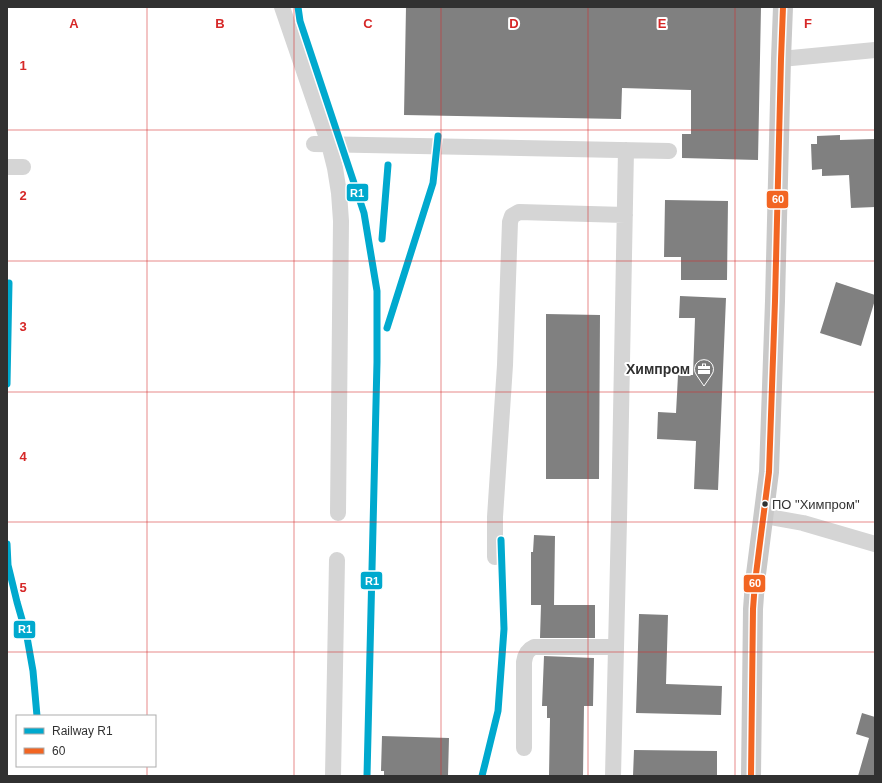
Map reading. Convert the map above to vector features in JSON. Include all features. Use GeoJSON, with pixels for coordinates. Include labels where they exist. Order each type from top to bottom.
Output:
{"type":"FeatureCollection","features":[{"type":"Feature","properties":{"kind":"main road"},"geometry":{"type":"LineString","coordinates":[[751,776],[753,609],[769,472],[783,7]]}},
{"type":"Feature","properties":{"kind":"lane"},"geometry":{"type":"LineString","coordinates":[[282,7],[322,144],[335,168],[339,193],[341,221],[338,513]]}},
{"type":"Feature","properties":{"kind":"lane"},"geometry":{"type":"LineString","coordinates":[[781,59],[875,50]]}},
{"type":"Feature","properties":{"kind":"lane"},"geometry":{"type":"LineString","coordinates":[[322,144],[669,151]]}},
{"type":"Feature","properties":{"kind":"lane"},"geometry":{"type":"LineString","coordinates":[[613,776],[626,150]]}},
{"type":"Feature","properties":{"kind":"lane"},"geometry":{"type":"LineString","coordinates":[[495,557],[495,517],[505,365],[510,222],[512,216],[519,212],[625,214]]}},
{"type":"Feature","properties":{"kind":"lane"},"geometry":{"type":"LineString","coordinates":[[764,516],[803,523],[875,544]]}},
{"type":"Feature","properties":{"kind":"lane"},"geometry":{"type":"LineString","coordinates":[[333,776],[337,560]]}},
{"type":"Feature","properties":{"kind":"lane"},"geometry":{"type":"LineString","coordinates":[[524,748],[524,662],[525,656],[528,652],[534,647],[616,647]]}},
{"type":"Feature","properties":{"kind":"building"},"geometry":{"type":"Polygon","coordinates":[[[406,7],[761,7],[758,160],[682,158],[682,134],[691,134],[691,90],[622,88],[621,119],[404,115],[406,7]]]}},
{"type":"Feature","properties":{"kind":"building"},"geometry":{"type":"Polygon","coordinates":[[[840,135],[840,140],[875,139],[875,207],[851,208],[849,175],[822,176],[822,169],[812,170],[811,144],[817,144],[817,136],[840,135]]]}},
{"type":"Feature","properties":{"kind":"building"},"geometry":{"type":"Polygon","coordinates":[[[665,200],[728,201],[727,280],[681,280],[681,257],[664,257],[665,200]]]}},
{"type":"Feature","properties":{"kind":"building"},"geometry":{"type":"Polygon","coordinates":[[[836,282],[875,295],[875,300],[861,346],[820,333],[836,282]]]}},
{"type":"Feature","properties":{"kind":"building"},"geometry":{"type":"Polygon","coordinates":[[[680,296],[726,298],[718,490],[694,489],[696,441],[657,439],[658,412],[676,413],[678,375],[693,375],[695,318],[679,318],[680,296]]]}},
{"type":"Feature","properties":{"kind":"building"},"geometry":{"type":"Polygon","coordinates":[[[546,314],[600,315],[599,479],[546,479],[546,314]]]}},
{"type":"Feature","properties":{"kind":"building"},"geometry":{"type":"Polygon","coordinates":[[[534,535],[555,536],[554,605],[595,605],[595,638],[540,638],[541,605],[531,605],[531,552],[533,552],[534,535]]]}},
{"type":"Feature","properties":{"kind":"building"},"geometry":{"type":"Polygon","coordinates":[[[639,614],[668,615],[666,684],[722,686],[721,715],[636,713],[639,614]]]}},
{"type":"Feature","properties":{"kind":"building"},"geometry":{"type":"Polygon","coordinates":[[[544,656],[594,658],[593,706],[584,706],[583,776],[549,776],[550,718],[547,718],[547,706],[542,706],[544,656]]]}},
{"type":"Feature","properties":{"kind":"building"},"geometry":{"type":"Polygon","coordinates":[[[862,713],[875,717],[875,776],[858,776],[869,738],[856,734],[862,713]]]}},
{"type":"Feature","properties":{"kind":"building"},"geometry":{"type":"Polygon","coordinates":[[[382,736],[449,738],[448,776],[384,776],[384,771],[381,771],[382,736]]]}},
{"type":"Feature","properties":{"kind":"building"},"geometry":{"type":"Polygon","coordinates":[[[634,750],[717,751],[717,776],[633,776],[634,750]]]}},
{"type":"Feature","properties":{"kind":"rail line","name":"R1"},"geometry":{"type":"LineString","coordinates":[[298,7],[300,21],[364,213],[377,291],[377,362],[367,776]]}},
{"type":"Feature","properties":{"kind":"rail line","name":"R1"},"geometry":{"type":"LineString","coordinates":[[387,328],[433,183],[438,136]]}},
{"type":"Feature","properties":{"kind":"rail line","name":"R1"},"geometry":{"type":"LineString","coordinates":[[382,239],[388,165]]}},
{"type":"Feature","properties":{"kind":"rail line","name":"R1"},"geometry":{"type":"LineString","coordinates":[[7,384],[9,283]]}},
{"type":"Feature","properties":{"kind":"rail line","name":"R1"},"geometry":{"type":"LineString","coordinates":[[482,776],[498,711],[504,629],[501,540]]}},
{"type":"Feature","properties":{"kind":"rail line","name":"R1"},"geometry":{"type":"LineString","coordinates":[[7,544],[8,565],[27,637],[33,671],[37,715]]}},
{"type":"Feature","properties":{"kind":"transit line","name":"60"},"geometry":{"type":"LineString","coordinates":[[751,776],[753,609],[769,472],[783,7]]}},
{"type":"Feature","properties":{"kind":"place","name":"Химпром"},"geometry":{"type":"Point","coordinates":[704,386]}},
{"type":"Feature","properties":{"kind":"place","name":"ПО \"Химпром\""},"geometry":{"type":"Point","coordinates":[765,504]}}]}
